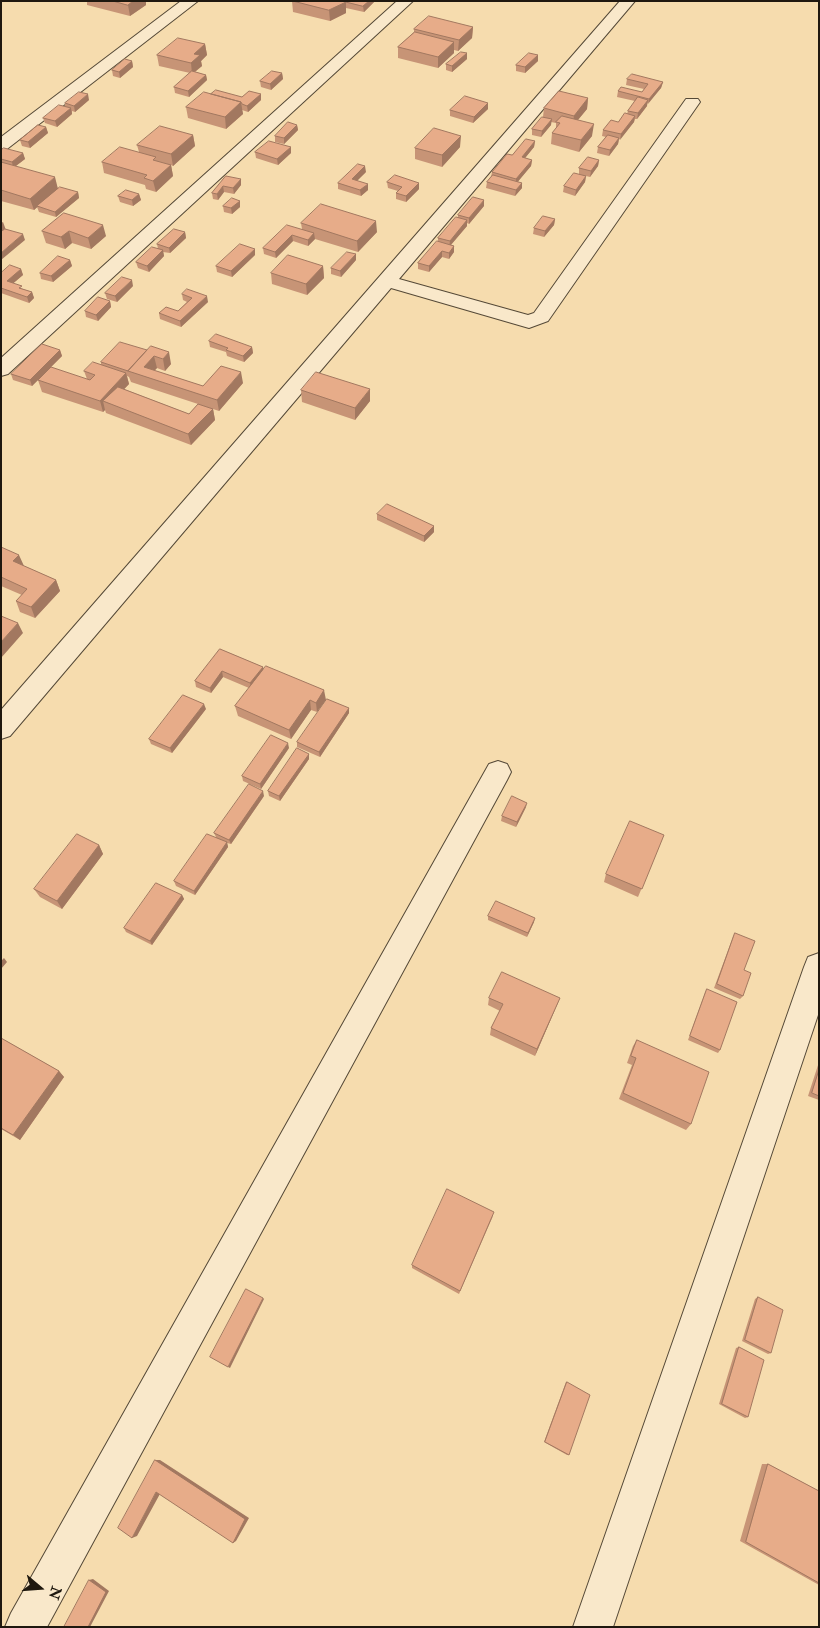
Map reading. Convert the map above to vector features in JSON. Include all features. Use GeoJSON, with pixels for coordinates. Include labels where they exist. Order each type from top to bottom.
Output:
{"type":"FeatureCollection","features":[{"type":"Feature","properties":{"kind":"street"},"geometry":{"type":"LineString","coordinates":[[1,145],[191,1]]}},
{"type":"Feature","properties":{"kind":"street"},"geometry":{"type":"LineString","coordinates":[[1,369],[406,1]]}},
{"type":"Feature","properties":{"kind":"street"},"geometry":{"type":"LineString","coordinates":[[1,728],[628,1]]}},
{"type":"Feature","properties":{"kind":"street"},"geometry":{"type":"LineString","coordinates":[[386,281],[529,322],[541,317],[692,102]]}},
{"type":"Feature","properties":{"kind":"street"},"geometry":{"type":"LineString","coordinates":[[25,1627],[498,772]]}},
{"type":"Feature","properties":{"kind":"street"},"geometry":{"type":"LineString","coordinates":[[593,1627],[819,967]]}},
{"type":"Feature","properties":{"kind":"building"},"geometry":{"type":"Polygon","coordinates":[[[113,1],[133,1],[128,5],[113,1]]]}},
{"type":"Feature","properties":{"kind":"building"},"geometry":{"type":"Polygon","coordinates":[[[293,1],[342,1],[346,2],[329,10],[293,1]]]}},
{"type":"Feature","properties":{"kind":"building"},"geometry":{"type":"Polygon","coordinates":[[[342,1],[369,1],[363,6],[342,1]]]}},
{"type":"Feature","properties":{"kind":"building"},"geometry":{"type":"Polygon","coordinates":[[[429,16],[473,27],[459,40],[414,29],[429,16]]]}},
{"type":"Feature","properties":{"kind":"building"},"geometry":{"type":"Polygon","coordinates":[[[415,32],[454,42],[438,57],[398,47],[415,32]]]}},
{"type":"Feature","properties":{"kind":"building"},"geometry":{"type":"Polygon","coordinates":[[[178,38],[205,44],[194,54],[200,55],[191,63],[157,55],[178,38]]]}},
{"type":"Feature","properties":{"kind":"building"},"geometry":{"type":"Polygon","coordinates":[[[461,52],[467,53],[452,66],[446,64],[461,52]]]}},
{"type":"Feature","properties":{"kind":"building"},"geometry":{"type":"Polygon","coordinates":[[[529,53],[538,55],[525,67],[516,65],[529,53]]]}},
{"type":"Feature","properties":{"kind":"building"},"geometry":{"type":"Polygon","coordinates":[[[125,59],[132,61],[119,72],[112,70],[125,59]]]}},
{"type":"Feature","properties":{"kind":"building"},"geometry":{"type":"Polygon","coordinates":[[[192,71],[206,75],[188,91],[174,87],[192,71]]]}},
{"type":"Feature","properties":{"kind":"building"},"geometry":{"type":"Polygon","coordinates":[[[272,71],[282,73],[270,84],[260,81],[272,71]]]}},
{"type":"Feature","properties":{"kind":"building"},"geometry":{"type":"Polygon","coordinates":[[[632,74],[663,82],[649,99],[618,91],[621,87],[642,92],[648,84],[627,79],[632,74]]]}},
{"type":"Feature","properties":{"kind":"building"},"geometry":{"type":"Polygon","coordinates":[[[216,90],[242,97],[249,91],[261,94],[247,106],[241,102],[211,94],[216,90]]]}},
{"type":"Feature","properties":{"kind":"building"},"geometry":{"type":"Polygon","coordinates":[[[559,91],[588,98],[574,116],[544,108],[559,91]]]}},
{"type":"Feature","properties":{"kind":"building"},"geometry":{"type":"Polygon","coordinates":[[[79,92],[88,94],[74,106],[65,103],[79,92]]]}},
{"type":"Feature","properties":{"kind":"building"},"geometry":{"type":"Polygon","coordinates":[[[204,92],[241,102],[225,117],[186,107],[204,92]]]}},
{"type":"Feature","properties":{"kind":"building"},"geometry":{"type":"Polygon","coordinates":[[[465,96],[488,103],[474,117],[450,110],[465,96]]]}},
{"type":"Feature","properties":{"kind":"building"},"geometry":{"type":"Polygon","coordinates":[[[638,97],[648,100],[638,113],[628,111],[638,97]]]}},
{"type":"Feature","properties":{"kind":"building"},"geometry":{"type":"Polygon","coordinates":[[[59,105],[71,108],[55,121],[43,118],[59,105]]]}},
{"type":"Feature","properties":{"kind":"building"},"geometry":{"type":"Polygon","coordinates":[[[625,113],[635,116],[621,134],[603,130],[611,120],[618,122],[625,113]]]}},
{"type":"Feature","properties":{"kind":"building"},"geometry":{"type":"Polygon","coordinates":[[[562,116],[594,124],[581,140],[552,133],[560,123],[556,122],[562,116]]]}},
{"type":"Feature","properties":{"kind":"building"},"geometry":{"type":"Polygon","coordinates":[[[542,117],[552,119],[542,131],[532,129],[542,117]]]}},
{"type":"Feature","properties":{"kind":"building"},"geometry":{"type":"Polygon","coordinates":[[[288,122],[297,125],[284,138],[275,136],[288,122]]]}},
{"type":"Feature","properties":{"kind":"building"},"geometry":{"type":"Polygon","coordinates":[[[38,125],[46,127],[28,142],[20,140],[38,125]]]}},
{"type":"Feature","properties":{"kind":"building"},"geometry":{"type":"Polygon","coordinates":[[[160,126],[193,135],[171,154],[137,145],[160,126]]]}},
{"type":"Feature","properties":{"kind":"building"},"geometry":{"type":"Polygon","coordinates":[[[434,128],[461,136],[442,155],[415,148],[434,128]]]}},
{"type":"Feature","properties":{"kind":"building"},"geometry":{"type":"Polygon","coordinates":[[[608,135],[619,138],[610,150],[598,147],[608,135]]]}},
{"type":"Feature","properties":{"kind":"building"},"geometry":{"type":"Polygon","coordinates":[[[526,139],[535,141],[522,157],[532,160],[516,179],[492,172],[507,154],[512,155],[526,139]]]}},
{"type":"Feature","properties":{"kind":"building"},"geometry":{"type":"Polygon","coordinates":[[[269,141],[291,147],[277,159],[255,152],[269,141]]]}},
{"type":"Feature","properties":{"kind":"building"},"geometry":{"type":"Polygon","coordinates":[[[120,147],[156,157],[153,160],[171,165],[153,181],[144,178],[147,175],[102,162],[120,147]]]}},
{"type":"Feature","properties":{"kind":"building"},"geometry":{"type":"Polygon","coordinates":[[[4,148],[23,153],[12,162],[1,159],[1,150],[4,148]]]}},
{"type":"Feature","properties":{"kind":"building"},"geometry":{"type":"Polygon","coordinates":[[[588,157],[599,160],[591,171],[579,168],[588,157]]]}},
{"type":"Feature","properties":{"kind":"building"},"geometry":{"type":"Polygon","coordinates":[[[1,162],[55,177],[30,199],[1,190],[1,162]]]}},
{"type":"Feature","properties":{"kind":"building"},"geometry":{"type":"Polygon","coordinates":[[[358,164],[365,166],[352,179],[368,184],[360,190],[338,183],[358,164]]]}},
{"type":"Feature","properties":{"kind":"building"},"geometry":{"type":"Polygon","coordinates":[[[574,173],[586,176],[576,190],[564,186],[574,173]]]}},
{"type":"Feature","properties":{"kind":"building"},"geometry":{"type":"Polygon","coordinates":[[[395,175],[419,183],[406,196],[396,193],[402,187],[387,182],[395,175]]]}},
{"type":"Feature","properties":{"kind":"building"},"geometry":{"type":"Polygon","coordinates":[[[493,175],[522,183],[516,190],[487,182],[493,175]]]}},
{"type":"Feature","properties":{"kind":"building"},"geometry":{"type":"Polygon","coordinates":[[[226,176],[241,179],[233,188],[223,186],[217,194],[212,193],[226,176]]]}},
{"type":"Feature","properties":{"kind":"building"},"geometry":{"type":"Polygon","coordinates":[[[60,187],[78,192],[55,212],[37,206],[60,187]]]}},
{"type":"Feature","properties":{"kind":"building"},"geometry":{"type":"Polygon","coordinates":[[[126,190],[139,194],[132,200],[118,196],[126,190]]]}},
{"type":"Feature","properties":{"kind":"building"},"geometry":{"type":"Polygon","coordinates":[[[473,197],[484,200],[469,218],[458,215],[473,197]]]}},
{"type":"Feature","properties":{"kind":"building"},"geometry":{"type":"Polygon","coordinates":[[[232,198],[240,201],[231,208],[223,206],[232,198]]]}},
{"type":"Feature","properties":{"kind":"building"},"geometry":{"type":"Polygon","coordinates":[[[321,204],[376,221],[357,241],[301,223],[321,204]]]}},
{"type":"Feature","properties":{"kind":"building"},"geometry":{"type":"Polygon","coordinates":[[[64,213],[103,225],[88,238],[69,231],[61,237],[42,231],[64,213]]]}},
{"type":"Feature","properties":{"kind":"building"},"geometry":{"type":"Polygon","coordinates":[[[543,216],[555,219],[545,231],[534,228],[543,216]]]}},
{"type":"Feature","properties":{"kind":"building"},"geometry":{"type":"Polygon","coordinates":[[[456,217],[467,220],[450,241],[438,238],[456,217]]]}},
{"type":"Feature","properties":{"kind":"building"},"geometry":{"type":"Polygon","coordinates":[[[287,225],[314,233],[308,240],[292,235],[275,252],[263,248],[287,225]]]}},
{"type":"Feature","properties":{"kind":"building"},"geometry":{"type":"Polygon","coordinates":[[[5,229],[23,234],[1,253],[1,232],[5,229]]]}},
{"type":"Feature","properties":{"kind":"building"},"geometry":{"type":"Polygon","coordinates":[[[174,229],[185,232],[169,248],[157,244],[174,229]]]}},
{"type":"Feature","properties":{"kind":"building"},"geometry":{"type":"Polygon","coordinates":[[[437,241],[454,246],[449,253],[442,251],[429,266],[418,263],[437,241]]]}},
{"type":"Feature","properties":{"kind":"building"},"geometry":{"type":"Polygon","coordinates":[[[240,244],[255,249],[231,271],[216,266],[240,244]]]}},
{"type":"Feature","properties":{"kind":"building"},"geometry":{"type":"Polygon","coordinates":[[[152,247],[163,250],[147,266],[136,262],[152,247]]]}},
{"type":"Feature","properties":{"kind":"building"},"geometry":{"type":"Polygon","coordinates":[[[347,252],[356,254],[340,271],[331,268],[347,252]]]}},
{"type":"Feature","properties":{"kind":"building"},"geometry":{"type":"Polygon","coordinates":[[[288,255],[323,266],[306,284],[271,273],[288,255]]]}},
{"type":"Feature","properties":{"kind":"building"},"geometry":{"type":"Polygon","coordinates":[[[58,256],[70,260],[51,276],[40,273],[58,256]]]}},
{"type":"Feature","properties":{"kind":"building"},"geometry":{"type":"Polygon","coordinates":[[[10,265],[21,269],[7,281],[22,286],[19,288],[32,292],[27,297],[1,288],[1,273],[10,265]]]}},
{"type":"Feature","properties":{"kind":"building"},"geometry":{"type":"Polygon","coordinates":[[[122,277],[132,280],[115,296],[105,293],[122,277]]]}},
{"type":"Feature","properties":{"kind":"building"},"geometry":{"type":"Polygon","coordinates":[[[187,289],[207,296],[180,321],[159,313],[166,307],[178,311],[192,298],[182,294],[187,289]]]}},
{"type":"Feature","properties":{"kind":"building"},"geometry":{"type":"Polygon","coordinates":[[[98,297],[110,301],[96,315],[85,311],[98,297]]]}},
{"type":"Feature","properties":{"kind":"building"},"geometry":{"type":"Polygon","coordinates":[[[216,334],[252,347],[243,356],[226,350],[228,348],[209,341],[216,334]]]}},
{"type":"Feature","properties":{"kind":"building"},"geometry":{"type":"Polygon","coordinates":[[[120,342],[147,350],[128,371],[101,362],[120,342]]]}},
{"type":"Feature","properties":{"kind":"building"},"geometry":{"type":"Polygon","coordinates":[[[42,344],[60,350],[30,380],[11,374],[42,344]]]}},
{"type":"Feature","properties":{"kind":"building"},"geometry":{"type":"Polygon","coordinates":[[[151,346],[169,352],[163,359],[154,356],[144,367],[203,386],[221,366],[241,372],[217,400],[128,371],[151,346]]]}},
{"type":"Feature","properties":{"kind":"building"},"geometry":{"type":"Polygon","coordinates":[[[93,362],[126,373],[100,401],[38,380],[51,367],[90,380],[95,375],[84,371],[93,362]]]}},
{"type":"Feature","properties":{"kind":"building"},"geometry":{"type":"Polygon","coordinates":[[[316,372],[370,389],[355,408],[301,390],[316,372]]]}},
{"type":"Feature","properties":{"kind":"building"},"geometry":{"type":"Polygon","coordinates":[[[118,387],[189,414],[198,404],[213,409],[188,434],[103,401],[118,387]]]}},
{"type":"Feature","properties":{"kind":"building"},"geometry":{"type":"Polygon","coordinates":[[[387,504],[434,526],[424,536],[377,514],[387,504]]]}},
{"type":"Feature","properties":{"kind":"building"},"geometry":{"type":"Polygon","coordinates":[[[1,547],[19,555],[13,561],[56,580],[31,607],[16,601],[27,589],[1,577],[1,547]]]}},
{"type":"Feature","properties":{"kind":"building"},"geometry":{"type":"Polygon","coordinates":[[[1,616],[18,623],[1,642],[1,616]]]}},
{"type":"Feature","properties":{"kind":"building"},"geometry":{"type":"Polygon","coordinates":[[[220,649],[263,667],[250,683],[222,671],[210,688],[195,681],[220,649]]]}},
{"type":"Feature","properties":{"kind":"building"},"geometry":{"type":"Polygon","coordinates":[[[266,666],[324,690],[316,703],[310,700],[289,730],[235,706],[266,666]]]}},
{"type":"Feature","properties":{"kind":"building"},"geometry":{"type":"Polygon","coordinates":[[[183,695],[204,704],[170,748],[149,739],[183,695]]]}},
{"type":"Feature","properties":{"kind":"building"},"geometry":{"type":"Polygon","coordinates":[[[327,699],[349,708],[319,752],[297,742],[327,699]]]}},
{"type":"Feature","properties":{"kind":"building"},"geometry":{"type":"Polygon","coordinates":[[[271,735],[288,743],[260,784],[242,776],[271,735]]]}},
{"type":"Feature","properties":{"kind":"building"},"geometry":{"type":"Polygon","coordinates":[[[297,748],[309,754],[279,796],[268,791],[297,748]]]}},
{"type":"Feature","properties":{"kind":"building"},"geometry":{"type":"Polygon","coordinates":[[[249,784],[263,791],[229,840],[214,833],[249,784]]]}},
{"type":"Feature","properties":{"kind":"building"},"geometry":{"type":"Polygon","coordinates":[[[512,796],[527,803],[517,822],[502,816],[512,796]]]}},
{"type":"Feature","properties":{"kind":"building"},"geometry":{"type":"Polygon","coordinates":[[[630,821],[664,835],[642,889],[606,874],[630,821]]]}},
{"type":"Feature","properties":{"kind":"building"},"geometry":{"type":"Polygon","coordinates":[[[77,834],[99,845],[57,901],[34,889],[77,834]]]}},
{"type":"Feature","properties":{"kind":"building"},"geometry":{"type":"Polygon","coordinates":[[[207,834],[227,842],[194,891],[174,881],[207,834]]]}},
{"type":"Feature","properties":{"kind":"building"},"geometry":{"type":"Polygon","coordinates":[[[156,883],[182,895],[150,941],[124,928],[156,883]]]}},
{"type":"Feature","properties":{"kind":"building"},"geometry":{"type":"Polygon","coordinates":[[[496,901],[535,918],[528,933],[488,916],[496,901]]]}},
{"type":"Feature","properties":{"kind":"building"},"geometry":{"type":"Polygon","coordinates":[[[735,933],[755,941],[744,970],[751,973],[743,996],[717,984],[735,933]]]}},
{"type":"Feature","properties":{"kind":"building"},"geometry":{"type":"Polygon","coordinates":[[[502,972],[560,998],[537,1049],[491,1028],[503,1004],[489,998],[502,972]]]}},
{"type":"Feature","properties":{"kind":"building"},"geometry":{"type":"Polygon","coordinates":[[[707,989],[737,1002],[720,1050],[690,1036],[707,989]]]}},
{"type":"Feature","properties":{"kind":"building"},"geometry":{"type":"Polygon","coordinates":[[[1,1038],[59,1071],[13,1135],[1,1128],[1,1038]]]}},
{"type":"Feature","properties":{"kind":"building"},"geometry":{"type":"Polygon","coordinates":[[[637,1040],[709,1072],[691,1124],[623,1093],[636,1058],[631,1056],[637,1040]]]}},
{"type":"Feature","properties":{"kind":"building"},"geometry":{"type":"Polygon","coordinates":[[[819,1070],[819,1096],[812,1093],[819,1070]]]}},
{"type":"Feature","properties":{"kind":"building"},"geometry":{"type":"Polygon","coordinates":[[[447,1189],[494,1212],[460,1291],[412,1265],[447,1189]]]}},
{"type":"Feature","properties":{"kind":"building"},"geometry":{"type":"Polygon","coordinates":[[[246,1289],[263,1298],[228,1367],[210,1357],[246,1289]]]}},
{"type":"Feature","properties":{"kind":"building"},"geometry":{"type":"Polygon","coordinates":[[[758,1297],[783,1310],[771,1353],[745,1340],[758,1297]]]}},
{"type":"Feature","properties":{"kind":"building"},"geometry":{"type":"Polygon","coordinates":[[[739,1347],[764,1360],[748,1417],[722,1404],[739,1347]]]}},
{"type":"Feature","properties":{"kind":"building"},"geometry":{"type":"Polygon","coordinates":[[[567,1382],[590,1395],[569,1455],[545,1442],[567,1382]]]}},
{"type":"Feature","properties":{"kind":"building"},"geometry":{"type":"Polygon","coordinates":[[[155,1460],[245,1519],[233,1543],[156,1492],[132,1538],[118,1528],[155,1460]]]}},
{"type":"Feature","properties":{"kind":"building"},"geometry":{"type":"Polygon","coordinates":[[[768,1464],[819,1491],[819,1583],[746,1542],[768,1464]]]}},
{"type":"Feature","properties":{"kind":"building"},"geometry":{"type":"Polygon","coordinates":[[[89,1580],[106,1592],[88,1627],[64,1627],[89,1580]]]}}]}
